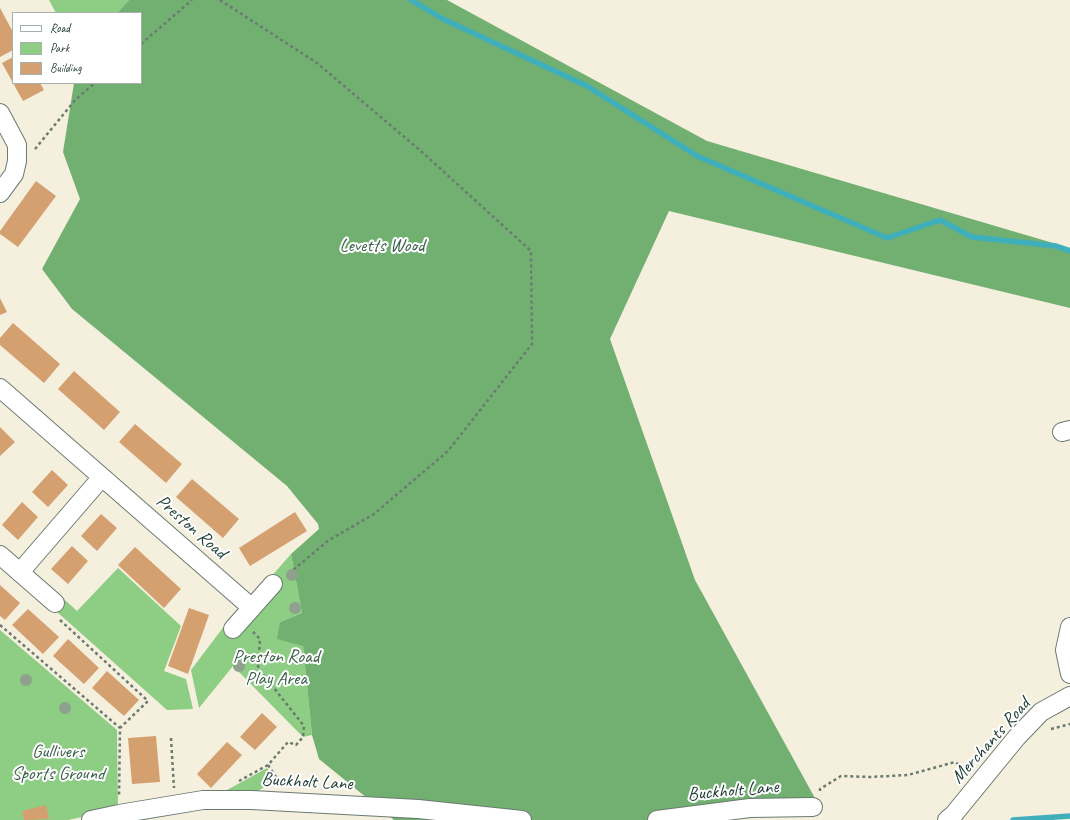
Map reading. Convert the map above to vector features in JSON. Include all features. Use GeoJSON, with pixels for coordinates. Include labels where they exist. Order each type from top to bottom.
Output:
{"type":"FeatureCollection","features":[{"type":"Feature","properties":{"kind":"street"},"geometry":{"type":"LineString","coordinates":[[0,113],[17,145],[17,161],[14,174],[0,193]]}},
{"type":"Feature","properties":{"kind":"street","name":"Preston Road"},"geometry":{"type":"LineString","coordinates":[[0,388],[102,477],[242,619]]}},
{"type":"Feature","properties":{"kind":"street"},"geometry":{"type":"LineString","coordinates":[[20,572],[102,477]]}},
{"type":"Feature","properties":{"kind":"street"},"geometry":{"type":"LineString","coordinates":[[0,555],[55,603]]}},
{"type":"Feature","properties":{"kind":"street"},"geometry":{"type":"LineString","coordinates":[[242,619],[273,584]]}},
{"type":"Feature","properties":{"kind":"street"},"geometry":{"type":"LineString","coordinates":[[1070,627],[1065,650],[1070,674]]}},
{"type":"Feature","properties":{"kind":"street","name":"Merchants Road"},"geometry":{"type":"LineString","coordinates":[[947,820],[954,814],[1017,737],[1041,712],[1070,696]]}},
{"type":"Feature","properties":{"kind":"street","name":"Buckholt Lane"},"geometry":{"type":"LineString","coordinates":[[91,820],[203,800],[272,801],[418,809],[522,820]]}},
{"type":"Feature","properties":{"kind":"street","name":"Buckholt Lane"},"geometry":{"type":"LineString","coordinates":[[657,820],[750,808],[813,807]]}},
{"type":"Feature","properties":{"kind":"path"},"geometry":{"type":"LineString","coordinates":[[142,43],[192,0]]}},
{"type":"Feature","properties":{"kind":"path"},"geometry":{"type":"LineString","coordinates":[[220,0],[317,63],[422,152],[531,250],[532,344],[448,451],[374,514],[329,540],[294,570],[273,584]]}},
{"type":"Feature","properties":{"kind":"path"},"geometry":{"type":"LineString","coordinates":[[17,161],[35,150],[76,99],[94,84]]}},
{"type":"Feature","properties":{"kind":"path"},"geometry":{"type":"LineString","coordinates":[[55,603],[49,610],[148,701],[120,728],[119,814]]}},
{"type":"Feature","properties":{"kind":"path"},"geometry":{"type":"LineString","coordinates":[[236,782],[268,765],[288,742],[296,745],[303,737],[304,726],[258,668],[260,640],[242,619]]}},
{"type":"Feature","properties":{"kind":"path"},"geometry":{"type":"LineString","coordinates":[[0,625],[120,728]]}},
{"type":"Feature","properties":{"kind":"path"},"geometry":{"type":"LineString","coordinates":[[171,738],[175,804]]}},
{"type":"Feature","properties":{"kind":"path"},"geometry":{"type":"LineString","coordinates":[[813,807],[818,800],[820,790],[840,776],[870,777],[908,775],[955,762],[971,773]]}},
{"type":"Feature","properties":{"kind":"green space"},"geometry":{"type":"Polygon","coordinates":[[[49,0],[129,0],[118,12],[55,12],[49,0]]]}},
{"type":"Feature","properties":{"kind":"green space","name":"Levetts Wood"},"geometry":{"type":"Polygon","coordinates":[[[129,0],[447,0],[707,141],[1070,248],[1070,308],[669,211],[610,339],[695,580],[816,800],[750,800],[678,808],[672,820],[394,820],[319,759],[312,735],[303,646],[277,639],[280,622],[302,613],[291,554],[319,529],[318,524],[287,486],[72,309],[42,269],[80,199],[63,152],[74,84],[142,84],[142,12],[118,12],[129,0]]]}},
{"type":"Feature","properties":{"kind":"green space","name":"Preston Road Play Area"},"geometry":{"type":"Polygon","coordinates":[[[291,554],[302,613],[280,622],[303,646],[312,735],[303,737],[233,666],[199,708],[191,670],[225,625],[237,636],[281,589],[270,578],[291,554]]]}},
{"type":"Feature","properties":{"kind":"green space"},"geometry":{"type":"Polygon","coordinates":[[[118,568],[181,626],[164,671],[186,679],[193,709],[167,710],[56,611],[65,600],[77,611],[118,568]]]}},
{"type":"Feature","properties":{"kind":"green space","name":"Gullivers Sports Ground"},"geometry":{"type":"Polygon","coordinates":[[[0,630],[117,730],[118,809],[68,820],[0,820],[0,630]]]}},
{"type":"Feature","properties":{"kind":"green space"},"geometry":{"type":"Polygon","coordinates":[[[267,768],[273,777],[271,782],[250,797],[218,795],[267,768]]]}},
{"type":"Feature","properties":{"kind":"building"},"geometry":{"type":"Polygon","coordinates":[[[0,8],[12,30],[12,51],[0,57],[0,8]]]}},
{"type":"Feature","properties":{"kind":"building"},"geometry":{"type":"Polygon","coordinates":[[[12,58],[12,81],[2,63],[12,58]]]}},
{"type":"Feature","properties":{"kind":"building"},"geometry":{"type":"Polygon","coordinates":[[[14,84],[41,84],[44,90],[23,101],[14,84]]]}},
{"type":"Feature","properties":{"kind":"building"},"geometry":{"type":"Polygon","coordinates":[[[36,181],[56,196],[18,247],[0,234],[0,231],[36,181]]]}},
{"type":"Feature","properties":{"kind":"building"},"geometry":{"type":"Polygon","coordinates":[[[0,298],[7,312],[0,315],[0,298]]]}},
{"type":"Feature","properties":{"kind":"building"},"geometry":{"type":"Polygon","coordinates":[[[13,323],[60,364],[44,383],[0,345],[0,338],[13,323]]]}},
{"type":"Feature","properties":{"kind":"building"},"geometry":{"type":"Polygon","coordinates":[[[74,371],[120,412],[104,430],[58,389],[74,371]]]}},
{"type":"Feature","properties":{"kind":"building"},"geometry":{"type":"Polygon","coordinates":[[[135,424],[182,464],[166,483],[119,442],[135,424]]]}},
{"type":"Feature","properties":{"kind":"building"},"geometry":{"type":"Polygon","coordinates":[[[0,427],[15,442],[0,456],[0,427]]]}},
{"type":"Feature","properties":{"kind":"building"},"geometry":{"type":"Polygon","coordinates":[[[52,470],[68,485],[48,507],[32,492],[52,470]]]}},
{"type":"Feature","properties":{"kind":"building"},"geometry":{"type":"Polygon","coordinates":[[[192,479],[239,519],[223,538],[176,497],[192,479]]]}},
{"type":"Feature","properties":{"kind":"building"},"geometry":{"type":"Polygon","coordinates":[[[22,502],[38,517],[18,540],[2,525],[22,502]]]}},
{"type":"Feature","properties":{"kind":"building"},"geometry":{"type":"Polygon","coordinates":[[[295,512],[307,531],[250,566],[239,548],[295,512]]]}},
{"type":"Feature","properties":{"kind":"building"},"geometry":{"type":"Polygon","coordinates":[[[101,514],[117,528],[97,551],[81,536],[101,514]]]}},
{"type":"Feature","properties":{"kind":"building"},"geometry":{"type":"Polygon","coordinates":[[[72,546],[88,561],[68,584],[51,569],[72,546]]]}},
{"type":"Feature","properties":{"kind":"building"},"geometry":{"type":"Polygon","coordinates":[[[135,547],[181,589],[164,608],[118,565],[135,547]]]}},
{"type":"Feature","properties":{"kind":"building"},"geometry":{"type":"Polygon","coordinates":[[[0,585],[20,603],[5,620],[0,616],[0,585]]]}},
{"type":"Feature","properties":{"kind":"building"},"geometry":{"type":"Polygon","coordinates":[[[189,608],[209,615],[188,674],[168,666],[189,608]]]}},
{"type":"Feature","properties":{"kind":"building"},"geometry":{"type":"Polygon","coordinates":[[[28,609],[59,637],[43,654],[12,625],[28,609]]]}},
{"type":"Feature","properties":{"kind":"building"},"geometry":{"type":"Polygon","coordinates":[[[68,639],[99,668],[84,684],[53,656],[68,639]]]}},
{"type":"Feature","properties":{"kind":"building"},"geometry":{"type":"Polygon","coordinates":[[[107,671],[139,700],[124,716],[92,688],[107,671]]]}},
{"type":"Feature","properties":{"kind":"building"},"geometry":{"type":"Polygon","coordinates":[[[262,713],[277,727],[255,750],[240,737],[262,713]]]}},
{"type":"Feature","properties":{"kind":"building"},"geometry":{"type":"Polygon","coordinates":[[[156,736],[160,782],[132,784],[128,738],[156,736]]]}},
{"type":"Feature","properties":{"kind":"building"},"geometry":{"type":"Polygon","coordinates":[[[227,742],[242,755],[211,788],[197,774],[227,742]]]}},
{"type":"Feature","properties":{"kind":"building"},"geometry":{"type":"Polygon","coordinates":[[[46,805],[49,819],[24,820],[22,811],[46,805]]]}},
{"type":"Feature","properties":{"kind":"waterway"},"geometry":{"type":"LineString","coordinates":[[411,0],[443,19],[587,86],[697,156],[887,238],[940,220],[972,237],[1056,246],[1070,251]]}},
{"type":"Feature","properties":{"kind":"waterway"},"geometry":{"type":"LineString","coordinates":[[1013,820],[1070,816]]}}]}
